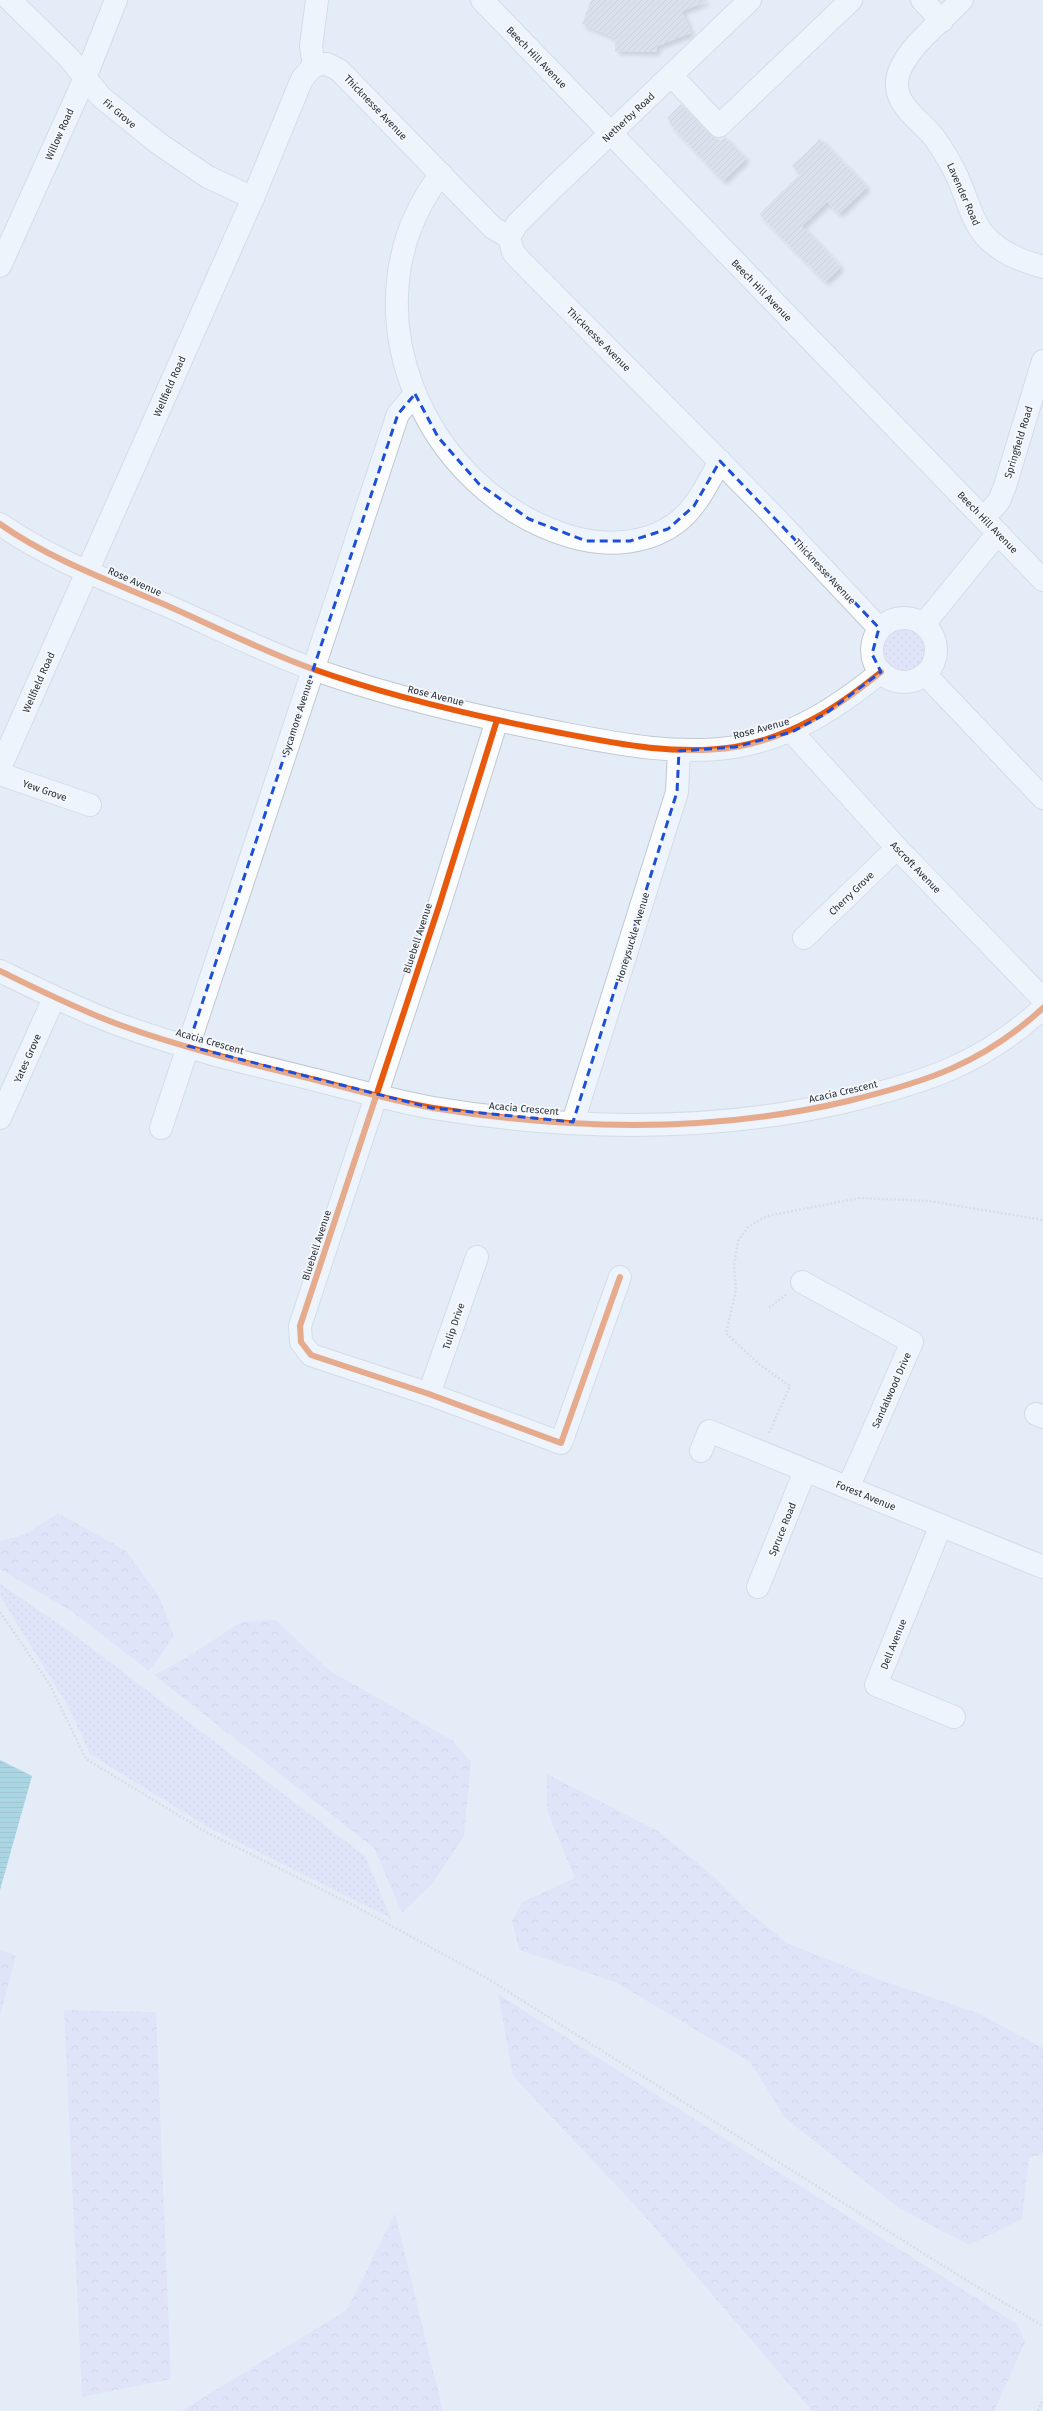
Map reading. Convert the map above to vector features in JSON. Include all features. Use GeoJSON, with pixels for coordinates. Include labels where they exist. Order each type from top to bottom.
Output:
{"type":"FeatureCollection","features":[{"type":"Feature","properties":{"kind":"street","name":"Fir Grove"},"geometry":{"type":"LineString","coordinates":[[10,0],[70,58],[101,96],[158,143],[208,177],[253,198]]}},
{"type":"Feature","properties":{"kind":"street","name":"Willow Road"},"geometry":{"type":"LineString","coordinates":[[0,266],[4,243],[85,78],[116,0]]}},
{"type":"Feature","properties":{"kind":"street"},"geometry":{"type":"LineString","coordinates":[[314,65],[311,46],[317,0]]}},
{"type":"Feature","properties":{"kind":"street","name":"Beech Hill Avenue"},"geometry":{"type":"LineString","coordinates":[[482,0],[1043,580]]}},
{"type":"Feature","properties":{"kind":"street","name":"Netherby Road"},"geometry":{"type":"LineString","coordinates":[[509,237],[517,224],[750,0]]}},
{"type":"Feature","properties":{"kind":"street"},"geometry":{"type":"LineString","coordinates":[[672,76],[719,126],[851,0]]}},
{"type":"Feature","properties":{"kind":"street"},"geometry":{"type":"LineString","coordinates":[[922,0],[942,21]]}},
{"type":"Feature","properties":{"kind":"street","name":"Lavender Road"},"geometry":{"type":"LineString","coordinates":[[962,0],[904,60],[897,80],[898,95],[907,109],[933,136],[947,157],[975,221],[986,237],[1013,257],[1043,267]]}},
{"type":"Feature","properties":{"kind":"street","name":"Thicknesse Avenue"},"geometry":{"type":"LineString","coordinates":[[314,65],[327,64],[340,70],[493,228],[509,237],[513,252],[720,461],[879,628]]}},
{"type":"Feature","properties":{"kind":"street","name":"Wellfield Road"},"geometry":{"type":"LineString","coordinates":[[0,768],[253,198],[302,79],[314,65]]}},
{"type":"Feature","properties":{"kind":"street"},"geometry":{"type":"LineString","coordinates":[[441,174],[429,190],[421,206],[401,262],[397,324],[401,352],[415,394],[438,437],[479,484],[502,503],[557,533],[586,541],[608,543],[630,541],[651,536],[668,529],[694,506],[720,461]]}},
{"type":"Feature","properties":{"kind":"street","name":"Springfield Road"},"geometry":{"type":"LineString","coordinates":[[991,526],[998,501],[1005,486],[1043,361]]}},
{"type":"Feature","properties":{"kind":"street","name":"Sycamore Avenue"},"geometry":{"type":"LineString","coordinates":[[161,1128],[312,669],[398,414],[415,394]]}},
{"type":"Feature","properties":{"kind":"street","name":"Rose Avenue"},"geometry":{"type":"LineString","coordinates":[[0,524],[18,536],[87,571],[312,669],[400,696],[496,720],[599,741],[679,751],[735,747],[792,732],[825,714],[881,672]]}},
{"type":"Feature","properties":{"kind":"street"},"geometry":{"type":"LineString","coordinates":[[924,624],[991,526]]}},
{"type":"Feature","properties":{"kind":"street"},"geometry":{"type":"LineString","coordinates":[[900,618],[910,618],[924,624],[934,636],[936,646],[934,661],[925,674],[909,682],[898,681],[881,672],[872,654],[872,644],[879,628],[890,621],[900,618]]}},
{"type":"Feature","properties":{"kind":"street"},"geometry":{"type":"LineString","coordinates":[[925,674],[1043,798]]}},
{"type":"Feature","properties":{"kind":"street","name":"Bluebell Avenue"},"geometry":{"type":"LineString","coordinates":[[496,720],[439,906],[375,1095],[300,1326],[301,1342],[311,1355],[429,1394],[561,1443],[620,1277]]}},
{"type":"Feature","properties":{"kind":"street","name":"Ascroft Avenue"},"geometry":{"type":"LineString","coordinates":[[792,732],[898,848],[1043,999]]}},
{"type":"Feature","properties":{"kind":"street","name":"Honeysuckle Avenue"},"geometry":{"type":"LineString","coordinates":[[574,1122],[677,792],[679,751]]}},
{"type":"Feature","properties":{"kind":"street","name":"Yew Grove"},"geometry":{"type":"LineString","coordinates":[[0,774],[90,805]]}},
{"type":"Feature","properties":{"kind":"street","name":"Cherry Grove"},"geometry":{"type":"LineString","coordinates":[[804,938],[898,848]]}},
{"type":"Feature","properties":{"kind":"street","name":"Acacia Crescent"},"geometry":{"type":"LineString","coordinates":[[0,971],[54,998],[121,1025],[276,1071],[375,1095],[432,1108],[512,1118],[636,1125],[694,1123],[788,1113],[867,1097],[915,1084],[957,1068],[990,1051],[1016,1033],[1043,1008]]}},
{"type":"Feature","properties":{"kind":"street","name":"Yates Grove"},"geometry":{"type":"LineString","coordinates":[[0,1118],[54,998]]}},
{"type":"Feature","properties":{"kind":"street","name":"Tulip Drive"},"geometry":{"type":"LineString","coordinates":[[429,1394],[477,1258]]}},
{"type":"Feature","properties":{"kind":"street","name":"Sandalwood Drive"},"geometry":{"type":"LineString","coordinates":[[802,1282],[912,1342],[848,1488]]}},
{"type":"Feature","properties":{"kind":"street","name":"Forest Avenue"},"geometry":{"type":"LineString","coordinates":[[701,1450],[709,1431],[1043,1566]]}},
{"type":"Feature","properties":{"kind":"street","name":"Spruce Road"},"geometry":{"type":"LineString","coordinates":[[758,1587],[805,1470]]}},
{"type":"Feature","properties":{"kind":"street","name":"Dell Avenue"},"geometry":{"type":"LineString","coordinates":[[941,1525],[876,1685],[954,1717]]}},
{"type":"Feature","properties":{"kind":"path"},"geometry":{"type":"LineString","coordinates":[[760,1452],[790,1386],[759,1364],[726,1333],[736,1290],[734,1265],[738,1241],[748,1227],[766,1216],[859,1198],[929,1201],[1043,1220]]}},
{"type":"Feature","properties":{"kind":"path"},"geometry":{"type":"LineString","coordinates":[[0,1612],[50,1685],[86,1759],[206,1832],[355,1906],[485,1977],[961,2277],[1043,2326]]}},
{"type":"Feature","properties":{"kind":"path"},"geometry":{"type":"LineString","coordinates":[[1038,2411],[1043,2399]]}},
{"type":"Feature","properties":{"kind":"highlighted area"},"geometry":{"type":"Polygon","coordinates":[[[415,394],[438,437],[479,484],[529,519],[586,541],[630,541],[668,529],[694,506],[720,461],[879,628],[872,654],[881,672],[825,714],[792,732],[735,747],[679,751],[677,792],[573,1122],[432,1108],[188,1046],[398,414],[415,394]]]}},
{"type":"Feature","properties":{"kind":"green space"},"geometry":{"type":"Polygon","coordinates":[[[899,626],[909,626],[921,633],[928,645],[928,655],[921,667],[909,674],[899,674],[891,670],[884,663],[880,655],[880,645],[884,637],[891,630],[899,626]]]}},
{"type":"Feature","properties":{"kind":"green space"},"geometry":{"type":"Polygon","coordinates":[[[58,1513],[125,1550],[159,1596],[174,1636],[149,1671],[74,1613],[0,1569],[0,1541],[24,1535],[58,1513]]]}},
{"type":"Feature","properties":{"kind":"green space"},"geometry":{"type":"Polygon","coordinates":[[[0,1584],[69,1631],[365,1856],[391,1918],[208,1827],[90,1754],[68,1706],[0,1596],[0,1584]]]}},
{"type":"Feature","properties":{"kind":"green space"},"geometry":{"type":"Polygon","coordinates":[[[276,1620],[330,1671],[452,1740],[471,1762],[464,1836],[431,1885],[402,1913],[374,1848],[154,1675],[186,1658],[241,1622],[276,1620]]]}},
{"type":"Feature","properties":{"kind":"green space"},"geometry":{"type":"Polygon","coordinates":[[[547,1774],[658,1831],[712,1875],[747,1910],[787,1943],[883,1981],[978,2013],[1043,2048],[1043,2155],[1029,2157],[1022,2219],[969,2245],[899,2208],[785,2118],[750,2062],[615,1982],[519,1950],[512,1920],[522,1902],[575,1878],[547,1811],[547,1774]]]}},
{"type":"Feature","properties":{"kind":"green space"},"geometry":{"type":"Polygon","coordinates":[[[0,1950],[16,1956],[0,2016],[0,1950]]]}},
{"type":"Feature","properties":{"kind":"green space"},"geometry":{"type":"Polygon","coordinates":[[[498,1994],[1017,2324],[1025,2342],[994,2411],[812,2411],[643,2214],[513,2076],[498,1994]]]}},
{"type":"Feature","properties":{"kind":"green space"},"geometry":{"type":"Polygon","coordinates":[[[64,2010],[156,2012],[171,2379],[82,2397],[64,2010]]]}},
{"type":"Feature","properties":{"kind":"green space"},"geometry":{"type":"Polygon","coordinates":[[[395,2213],[443,2411],[181,2411],[347,2310],[395,2213]]]}},
{"type":"Feature","properties":{"kind":"shaded area"},"geometry":{"type":"Polygon","coordinates":[[[0,1760],[32,1776],[0,1890],[0,1760]]]}},
{"type":"Feature","properties":{"kind":"building"},"geometry":{"type":"Polygon","coordinates":[[[591,0],[707,1],[682,11],[691,33],[657,46],[656,52],[615,51],[615,38],[582,24],[591,0]]]}},
{"type":"Feature","properties":{"kind":"building"},"geometry":{"type":"Polygon","coordinates":[[[681,104],[710,135],[721,141],[725,137],[746,159],[723,181],[669,123],[671,122],[667,118],[681,104]]]}},
{"type":"Feature","properties":{"kind":"building"},"geometry":{"type":"Polygon","coordinates":[[[820,139],[867,187],[839,214],[827,202],[802,226],[841,267],[825,282],[759,214],[800,174],[792,166],[820,139]]]}},
{"type":"Feature","properties":{"kind":"cycle path"},"geometry":{"type":"LineString","coordinates":[[0,524],[18,536],[78,568],[180,611],[256,646],[313,669],[374,689],[436,706],[561,733],[626,745],[648,748],[692,750],[735,747],[756,742],[776,736],[813,719],[848,698],[881,672]]}},
{"type":"Feature","properties":{"kind":"cycle path"},"geometry":{"type":"LineString","coordinates":[[497,720],[439,906],[300,1326],[301,1342],[311,1355],[429,1394],[561,1443],[620,1277]]}},
{"type":"Feature","properties":{"kind":"cycle path"},"geometry":{"type":"LineString","coordinates":[[0,971],[74,1006],[120,1025],[168,1041],[242,1062],[389,1099],[433,1108],[536,1121],[588,1124],[641,1125],[745,1119],[797,1111],[876,1094],[928,1078],[975,1057],[998,1043],[1043,1008]]}}]}
